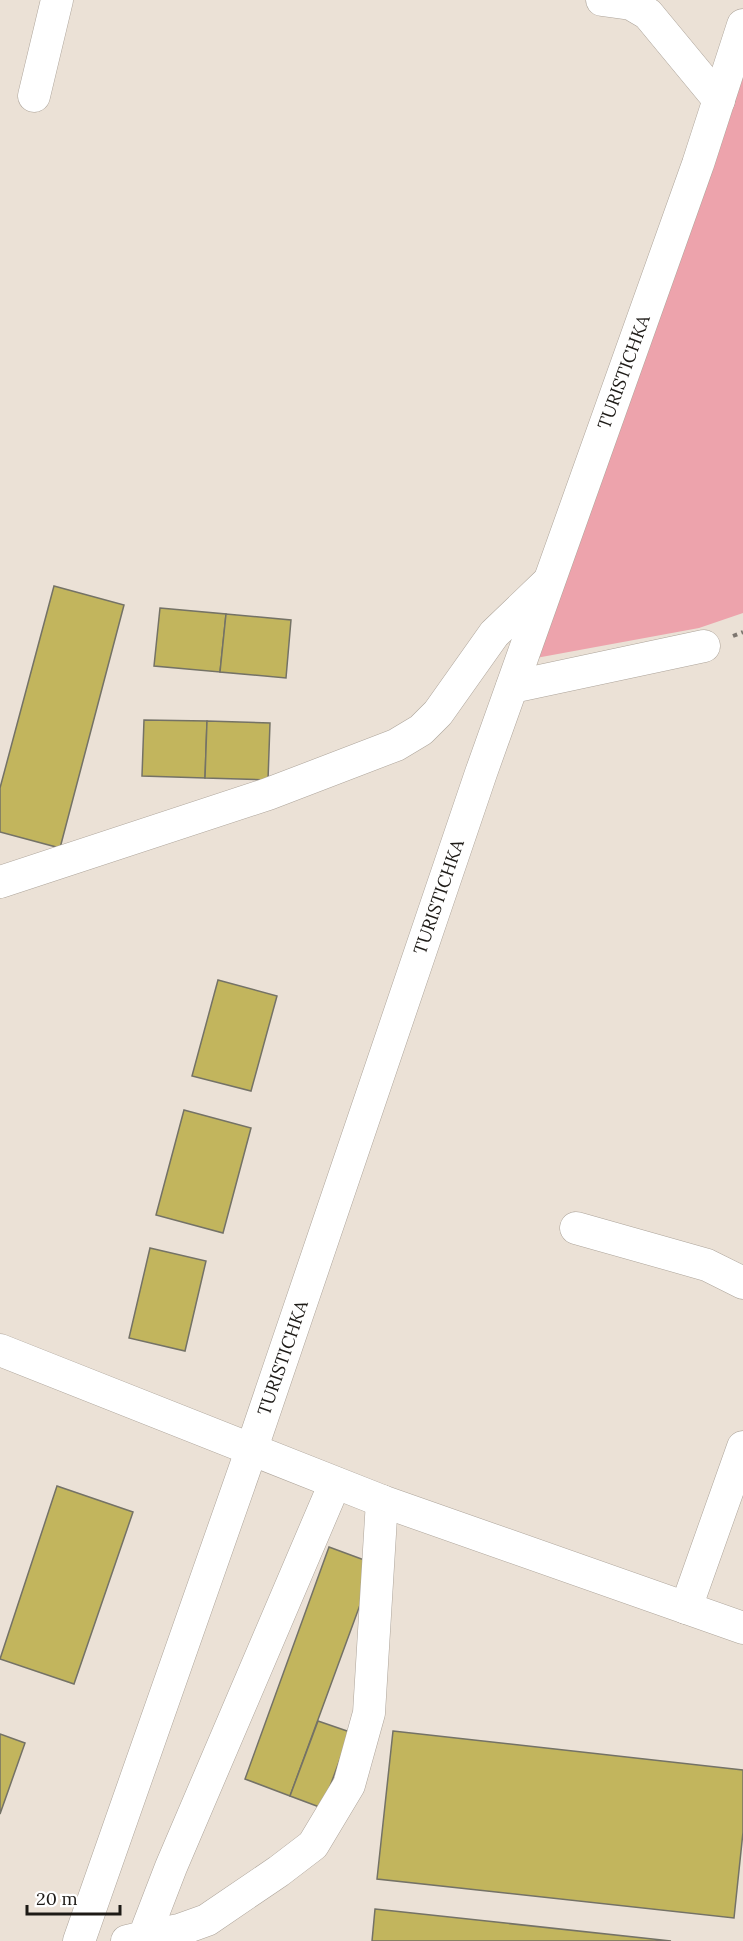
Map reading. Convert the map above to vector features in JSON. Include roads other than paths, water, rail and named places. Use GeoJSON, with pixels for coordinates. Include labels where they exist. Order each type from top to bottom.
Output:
{"type":"FeatureCollection","features":[{"type":"Feature","properties":{"kind":"street"},"geometry":{"type":"LineString","coordinates":[[34,96],[57,0]]}},
{"type":"Feature","properties":{"kind":"street"},"geometry":{"type":"LineString","coordinates":[[602,0],[631,4],[648,14],[719,100]]}},
{"type":"Feature","properties":{"kind":"street","name":"TURISTICHKA"},"geometry":{"type":"LineString","coordinates":[[79,1941],[252,1448],[481,772],[719,100],[743,25]]}},
{"type":"Feature","properties":{"kind":"street"},"geometry":{"type":"LineString","coordinates":[[0,882],[268,794],[396,745],[421,730],[438,713],[494,634],[550,581]]}},
{"type":"Feature","properties":{"kind":"street"},"geometry":{"type":"LineString","coordinates":[[512,687],[705,646]]}},
{"type":"Feature","properties":{"kind":"street"},"geometry":{"type":"LineString","coordinates":[[576,1228],[707,1265],[743,1283]]}},
{"type":"Feature","properties":{"kind":"street"},"geometry":{"type":"LineString","coordinates":[[0,1350],[382,1501],[743,1628]]}},
{"type":"Feature","properties":{"kind":"street"},"geometry":{"type":"LineString","coordinates":[[686,1608],[743,1447]]}},
{"type":"Feature","properties":{"kind":"street"},"geometry":{"type":"LineString","coordinates":[[135,1939],[171,1867],[335,1483]]}},
{"type":"Feature","properties":{"kind":"street"},"geometry":{"type":"LineString","coordinates":[[135,1939],[179,1930],[207,1920],[287,1864],[313,1845],[349,1785],[369,1713],[382,1501]]}}]}
